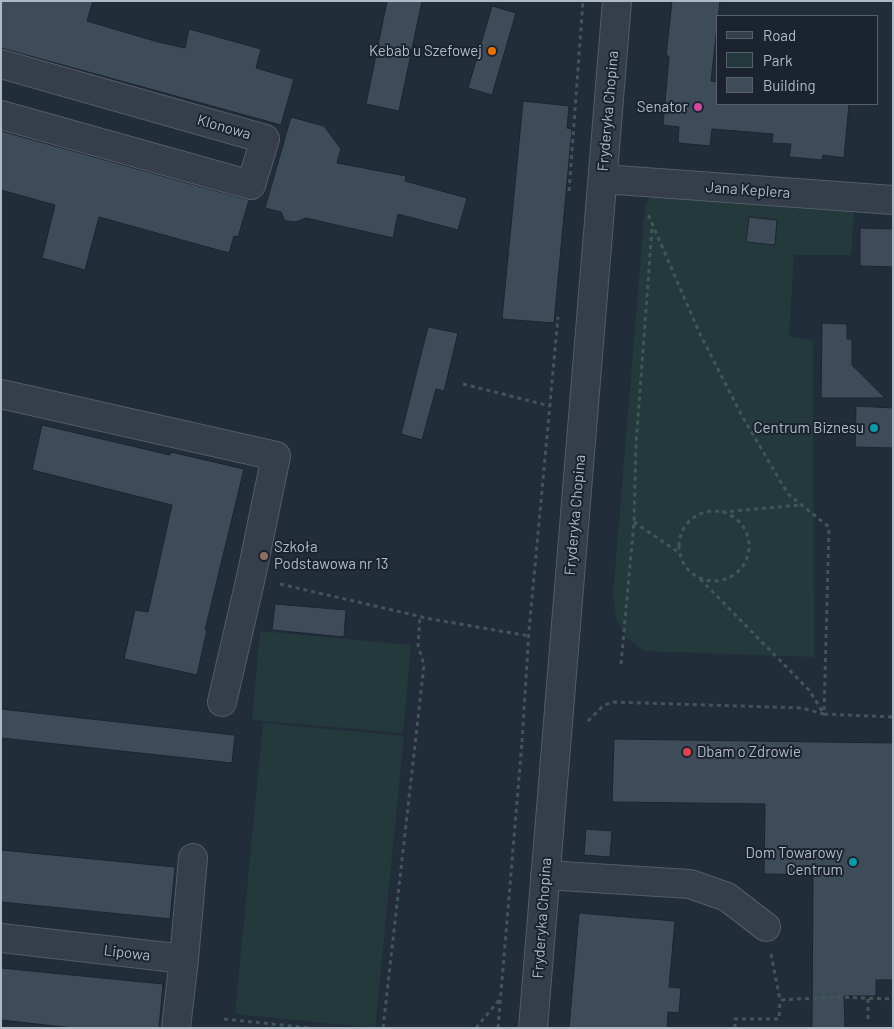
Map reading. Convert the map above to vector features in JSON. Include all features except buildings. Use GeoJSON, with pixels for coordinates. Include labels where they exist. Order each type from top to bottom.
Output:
{"type":"FeatureCollection","features":[{"type":"Feature","properties":{"kind":"street","name":"Fryderyka Chopina"},"geometry":{"type":"LineString","coordinates":[[533,1028],[617,1]]}},
{"type":"Feature","properties":{"kind":"street","name":"Klonowa"},"geometry":{"type":"LineString","coordinates":[[1,64],[265,138],[251,186],[1,115]]}},
{"type":"Feature","properties":{"kind":"street","name":"Jana Keplera"},"geometry":{"type":"LineString","coordinates":[[603,179],[893,200]]}},
{"type":"Feature","properties":{"kind":"street"},"geometry":{"type":"LineString","coordinates":[[1,394],[276,456],[251,577],[222,702]]}},
{"type":"Feature","properties":{"kind":"street"},"geometry":{"type":"LineString","coordinates":[[176,1028],[193,858]]}},
{"type":"Feature","properties":{"kind":"street"},"geometry":{"type":"LineString","coordinates":[[545,875],[690,884],[727,897],[766,927]]}},
{"type":"Feature","properties":{"kind":"street","name":"Lipowa"},"geometry":{"type":"LineString","coordinates":[[1,938],[184,960]]}},
{"type":"Feature","properties":{"kind":"path"},"geometry":{"type":"LineString","coordinates":[[569,193],[583,1]]}},
{"type":"Feature","properties":{"kind":"path"},"geometry":{"type":"LineString","coordinates":[[649,220],[704,343],[733,400],[788,494],[829,527],[824,714]]}},
{"type":"Feature","properties":{"kind":"path"},"geometry":{"type":"LineString","coordinates":[[621,664],[634,522],[636,445],[652,226]]}},
{"type":"Feature","properties":{"kind":"path"},"geometry":{"type":"LineString","coordinates":[[498,1028],[529,636],[559,310]]}},
{"type":"Feature","properties":{"kind":"path"},"geometry":{"type":"LineString","coordinates":[[463,384],[550,406]]}},
{"type":"Feature","properties":{"kind":"path"},"geometry":{"type":"LineString","coordinates":[[678,553],[678,541],[682,530],[689,520],[699,514],[710,511],[722,512],[801,505]]}},
{"type":"Feature","properties":{"kind":"path"},"geometry":{"type":"LineString","coordinates":[[700,579],[717,581],[734,576],[742,568],[747,557],[749,546],[744,529],[732,516],[722,512]]}},
{"type":"Feature","properties":{"kind":"path"},"geometry":{"type":"LineString","coordinates":[[634,522],[678,553],[690,573],[700,579],[809,690],[824,714]]}},
{"type":"Feature","properties":{"kind":"path"},"geometry":{"type":"LineString","coordinates":[[251,577],[420,616],[529,636]]}},
{"type":"Feature","properties":{"kind":"path"},"geometry":{"type":"LineString","coordinates":[[383,1028],[424,664],[418,645],[420,616]]}},
{"type":"Feature","properties":{"kind":"path"},"geometry":{"type":"LineString","coordinates":[[585,725],[602,707],[611,702],[802,708],[824,714],[893,717]]}},
{"type":"Feature","properties":{"kind":"path"},"geometry":{"type":"LineString","coordinates":[[522,742],[529,742]]}},
{"type":"Feature","properties":{"kind":"path"},"geometry":{"type":"LineString","coordinates":[[735,1028],[735,1019],[779,1019],[780,1000],[766,927]]}},
{"type":"Feature","properties":{"kind":"path"},"geometry":{"type":"LineString","coordinates":[[780,1000],[836,997],[893,999]]}},
{"type":"Feature","properties":{"kind":"path"},"geometry":{"type":"LineString","coordinates":[[476,1028],[500,999]]}},
{"type":"Feature","properties":{"kind":"path"},"geometry":{"type":"LineString","coordinates":[[868,999],[868,1020]]}},
{"type":"Feature","properties":{"kind":"path"},"geometry":{"type":"LineString","coordinates":[[224,1019],[310,1028]]}},
{"type":"Feature","properties":{"kind":"green space"},"geometry":{"type":"Polygon","coordinates":[[[651,195],[855,203],[851,255],[794,255],[789,336],[813,341],[814,657],[643,651],[626,637],[616,618],[613,595],[645,206],[651,195]]]}},
{"type":"Feature","properties":{"kind":"green space"},"geometry":{"type":"Polygon","coordinates":[[[260,631],[411,645],[403,733],[252,720],[260,631]]]}},
{"type":"Feature","properties":{"kind":"green space"},"geometry":{"type":"Polygon","coordinates":[[[263,723],[404,736],[375,1028],[235,1014],[263,723]]]}},
{"type":"Feature","properties":{"kind":"place","name":"Kebab u Szefowej"},"geometry":{"type":"Point","coordinates":[492,51]}},
{"type":"Feature","properties":{"kind":"place","name":"Senator"},"geometry":{"type":"Point","coordinates":[698,107]}},
{"type":"Feature","properties":{"kind":"place","name":"Centrum Biznesu"},"geometry":{"type":"Point","coordinates":[874,428]}},
{"type":"Feature","properties":{"kind":"place","name":"Szkoła Podstawowa nr 13"},"geometry":{"type":"Point","coordinates":[264,556]}},
{"type":"Feature","properties":{"kind":"place","name":"Dbam o Zdrowie"},"geometry":{"type":"Point","coordinates":[687,752]}},
{"type":"Feature","properties":{"kind":"place","name":"Dom Towarowy Centrum"},"geometry":{"type":"Point","coordinates":[853,862]}}]}
